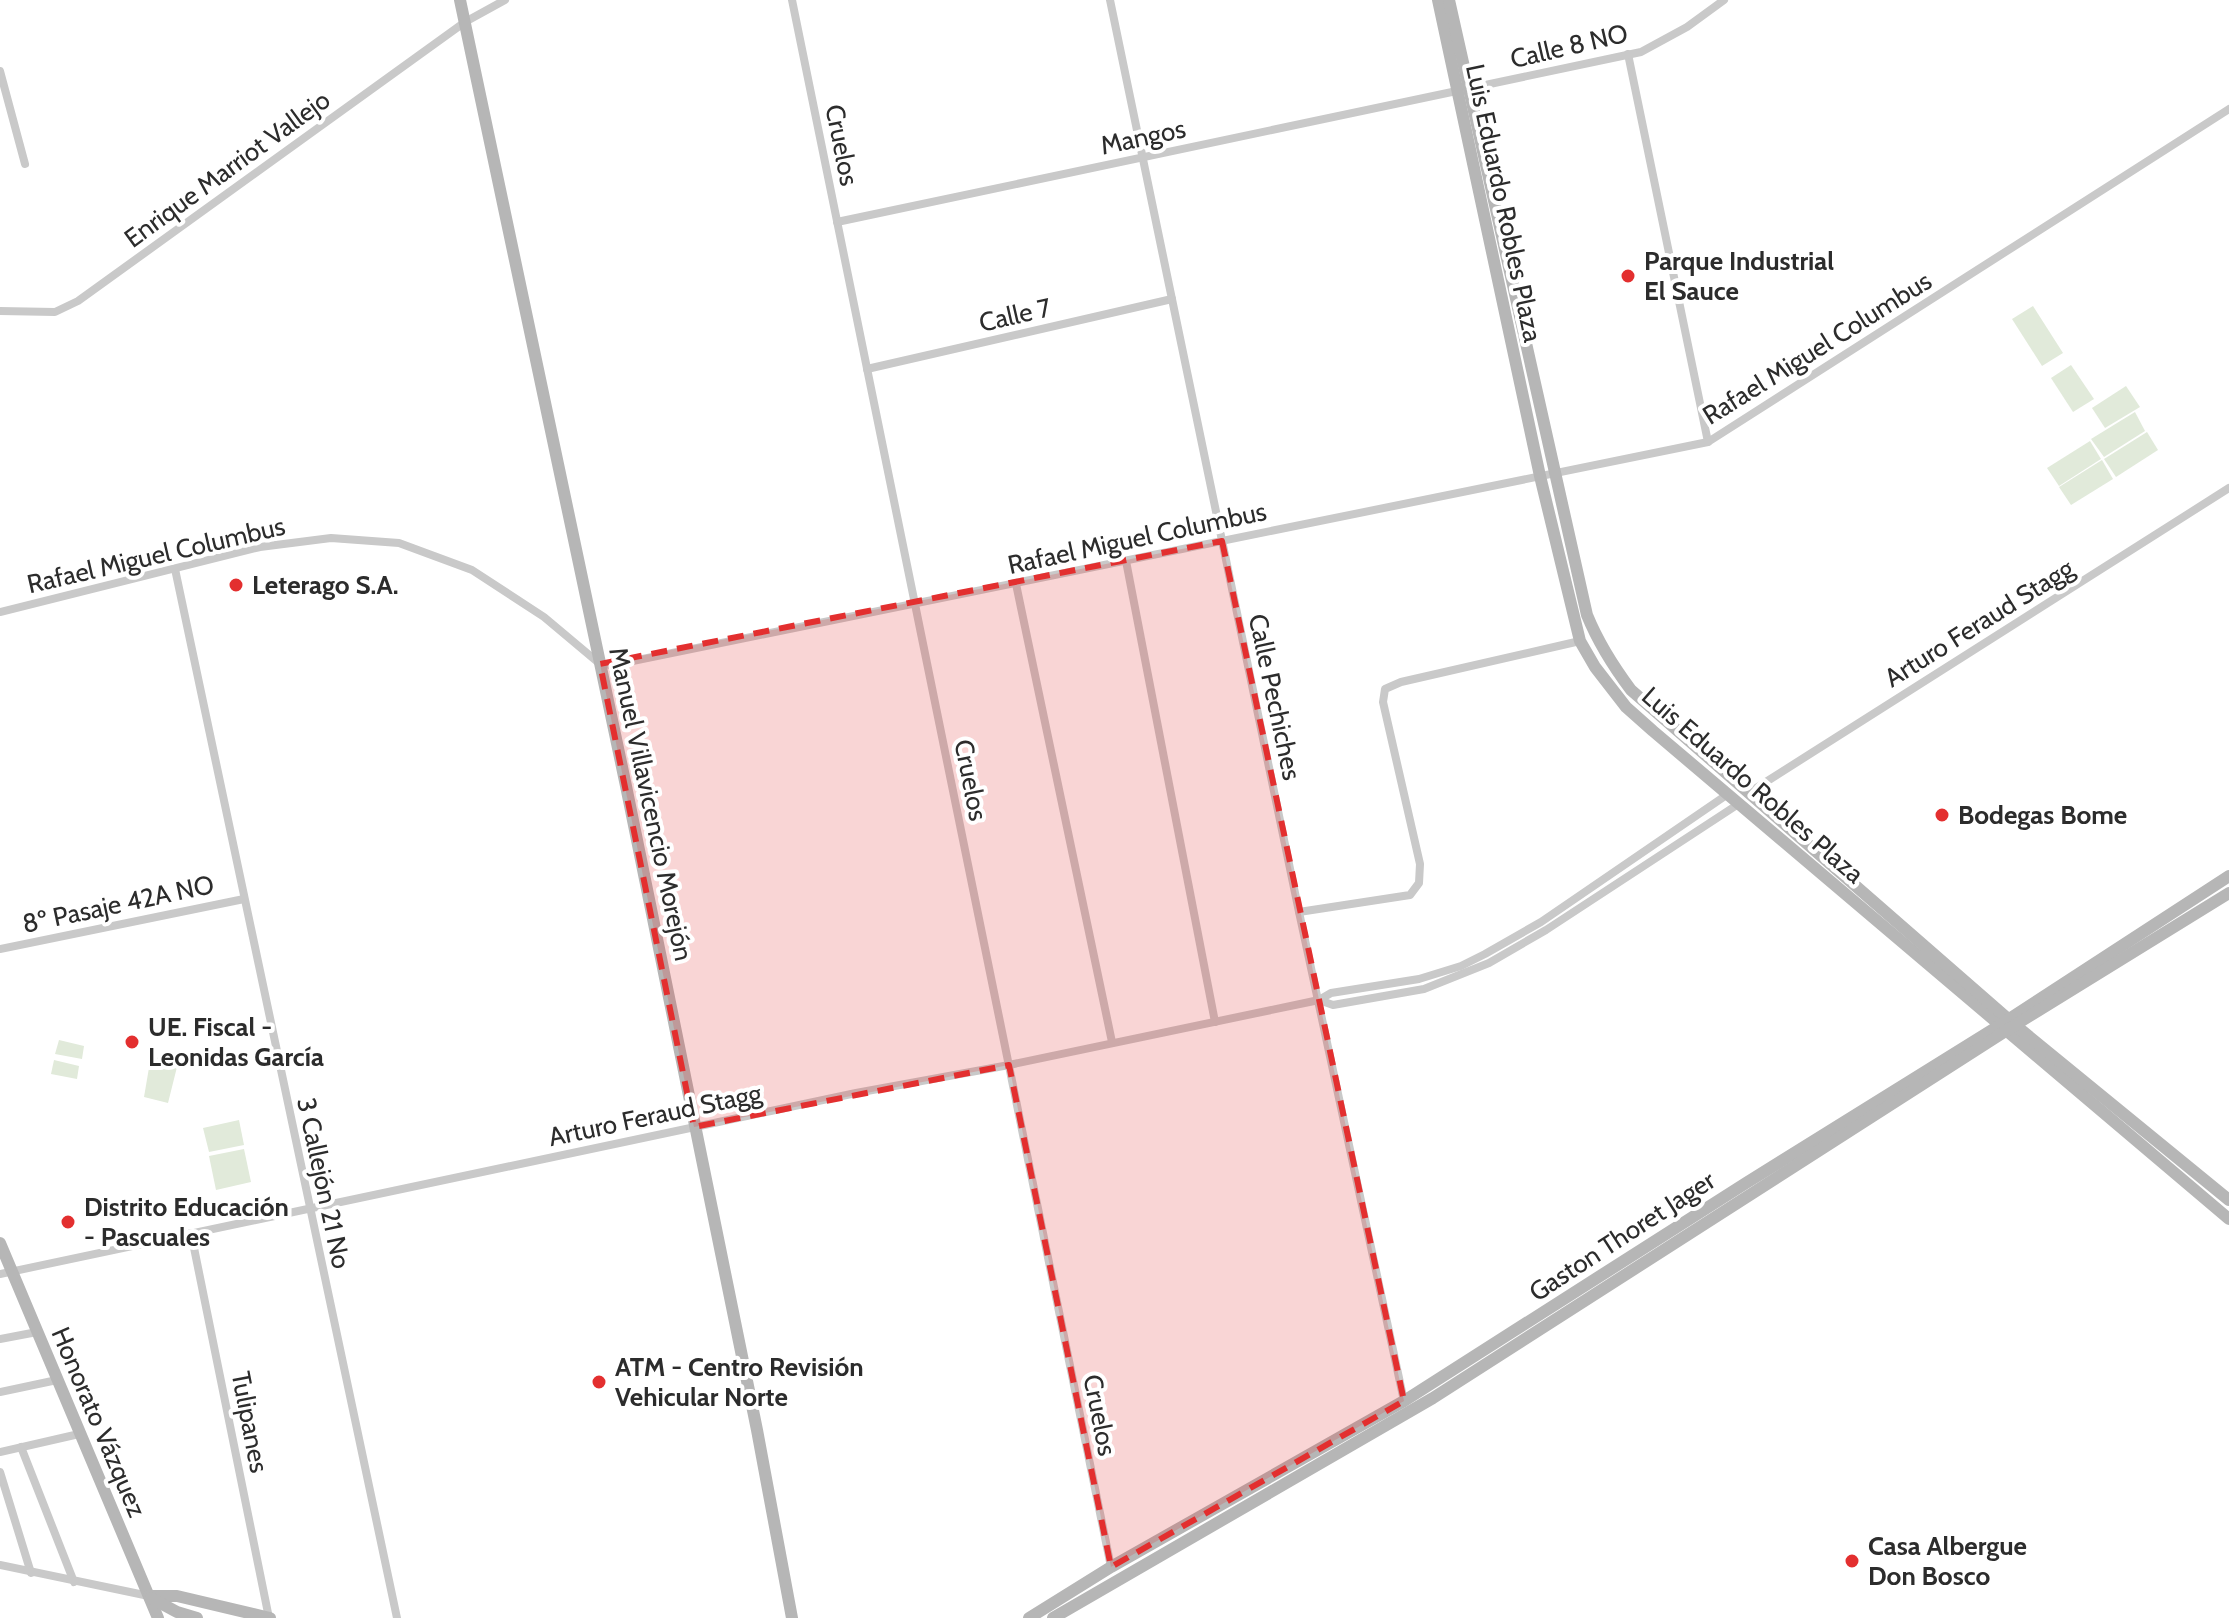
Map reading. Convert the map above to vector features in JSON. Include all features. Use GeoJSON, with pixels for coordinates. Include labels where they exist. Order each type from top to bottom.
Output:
{"type":"FeatureCollection","features":[{"type":"Feature","properties":{"kind":"street","name":"Manuel Villavicencio Morejón"},"geometry":{"type":"LineString","coordinates":[[460,0],[600,664],[757,1430],[792,1618]]}},
{"type":"Feature","properties":{"kind":"street","name":"Enrique Marriot Vallejo"},"geometry":{"type":"LineString","coordinates":[[0,311],[55,312],[78,301],[465,22],[505,0]]}},
{"type":"Feature","properties":{"kind":"street","name":"Cruelos"},"geometry":{"type":"LineString","coordinates":[[792,0],[1111,1567]]}},
{"type":"Feature","properties":{"kind":"street","name":"Calle Pechiches"},"geometry":{"type":"LineString","coordinates":[[1110,0],[1404,1401]]}},
{"type":"Feature","properties":{"kind":"street","name":"Luis Eduardo Robles Plaza"},"geometry":{"type":"LineString","coordinates":[[1438,0],[1463,91],[1587,615],[1596,638],[1631,690],[1750,792],[2007,1025],[2229,1219]]}},
{"type":"Feature","properties":{"kind":"street","name":"Luis Eduardo Robles Plaza"},"geometry":{"type":"LineString","coordinates":[[1449,0],[1463,91],[1540,476],[1580,641],[1595,667],[1626,707],[1728,794],[2007,1025],[2229,1200]]}},
{"type":"Feature","properties":{"kind":"street","name":"Calle 8 NO"},"geometry":{"type":"LineString","coordinates":[[1463,91],[1641,52],[1687,27],[1724,0]]}},
{"type":"Feature","properties":{"kind":"street"},"geometry":{"type":"LineString","coordinates":[[1628,54],[1708,442]]}},
{"type":"Feature","properties":{"kind":"street"},"geometry":{"type":"LineString","coordinates":[[0,71],[25,164]]}},
{"type":"Feature","properties":{"kind":"street","name":"Mangos"},"geometry":{"type":"LineString","coordinates":[[837,222],[1463,91]]}},
{"type":"Feature","properties":{"kind":"street","name":"Rafael Miguel Columbus"},"geometry":{"type":"LineString","coordinates":[[0,612],[260,547],[331,538],[399,543],[472,570],[544,617],[600,664],[613,665],[1708,442],[2229,109]]}},
{"type":"Feature","properties":{"kind":"street","name":"Calle 7"},"geometry":{"type":"LineString","coordinates":[[867,369],[1172,299]]}},
{"type":"Feature","properties":{"kind":"street","name":"Arturo Feraud Stagg"},"geometry":{"type":"LineString","coordinates":[[1750,792],[2229,488]]}},
{"type":"Feature","properties":{"kind":"street"},"geometry":{"type":"LineString","coordinates":[[1126,561],[1215,1022]]}},
{"type":"Feature","properties":{"kind":"street","name":"3 Callejón 21 No"},"geometry":{"type":"LineString","coordinates":[[175,569],[397,1618]]}},
{"type":"Feature","properties":{"kind":"street"},"geometry":{"type":"LineString","coordinates":[[1016,584],[1112,1042]]}},
{"type":"Feature","properties":{"kind":"street"},"geometry":{"type":"LineString","coordinates":[[1299,912],[1410,895],[1419,883],[1420,864],[1383,702],[1385,689],[1401,682],[1580,641]]}},
{"type":"Feature","properties":{"kind":"street","name":"Arturo Feraud Stagg"},"geometry":{"type":"LineString","coordinates":[[6,1273],[856,1093],[1215,1022],[1319,1000],[1331,993],[1439,973],[1485,954],[1541,922],[1728,794]]}},
{"type":"Feature","properties":{"kind":"street","name":"Arturo Feraud Stagg"},"geometry":{"type":"LineString","coordinates":[[1319,1000],[1333,1005],[1424,989],[1489,963],[1546,930],[1740,803]]}},
{"type":"Feature","properties":{"kind":"street","name":"Gaston Thoret Jager"},"geometry":{"type":"LineString","coordinates":[[1053,1618],[1433,1398],[2007,1025],[2229,876]]}},
{"type":"Feature","properties":{"kind":"street","name":"Gaston Thoret Jager"},"geometry":{"type":"LineString","coordinates":[[1029,1618],[1111,1567],[1404,1401],[1746,1183],[2229,893]]}},
{"type":"Feature","properties":{"kind":"street","name":"8º Pasaje 42A NO"},"geometry":{"type":"LineString","coordinates":[[0,949],[244,899]]}},
{"type":"Feature","properties":{"kind":"street","name":"Tulipanes"},"geometry":{"type":"LineString","coordinates":[[191,1233],[269,1618]]}},
{"type":"Feature","properties":{"kind":"street","name":"Honorato Vázquez"},"geometry":{"type":"LineString","coordinates":[[0,1243],[6,1273],[37,1332],[158,1618]]}},
{"type":"Feature","properties":{"kind":"street"},"geometry":{"type":"LineString","coordinates":[[0,1339],[37,1332]]}},
{"type":"Feature","properties":{"kind":"street"},"geometry":{"type":"LineString","coordinates":[[0,1392],[57,1380]]}},
{"type":"Feature","properties":{"kind":"street"},"geometry":{"type":"LineString","coordinates":[[0,1452],[79,1434]]}},
{"type":"Feature","properties":{"kind":"street"},"geometry":{"type":"LineString","coordinates":[[21,1447],[74,1582]]}},
{"type":"Feature","properties":{"kind":"street"},"geometry":{"type":"LineString","coordinates":[[0,1472],[31,1573]]}},
{"type":"Feature","properties":{"kind":"street"},"geometry":{"type":"LineString","coordinates":[[0,1565],[149,1596],[177,1596],[269,1618]]}},
{"type":"Feature","properties":{"kind":"street"},"geometry":{"type":"LineString","coordinates":[[149,1596],[177,1612],[197,1618]]}},
{"type":"Feature","properties":{"kind":"highlighted area"},"geometry":{"type":"Polygon","coordinates":[[[1222,541],[1404,1401],[1111,1567],[1009,1065],[694,1127],[600,664],[1222,541]]]}},
{"type":"Feature","properties":{"kind":"green space"},"geometry":{"type":"Polygon","coordinates":[[[2033,306],[2063,353],[2042,366],[2012,319],[2033,306]]]}},
{"type":"Feature","properties":{"kind":"green space"},"geometry":{"type":"Polygon","coordinates":[[[2071,365],[2094,399],[2073,412],[2051,378],[2071,365]]]}},
{"type":"Feature","properties":{"kind":"green space"},"geometry":{"type":"Polygon","coordinates":[[[2126,386],[2140,407],[2105,428],[2092,408],[2126,386]]]}},
{"type":"Feature","properties":{"kind":"green space"},"geometry":{"type":"Polygon","coordinates":[[[2135,412],[2145,431],[2104,457],[2091,439],[2135,412]]]}},
{"type":"Feature","properties":{"kind":"green space"},"geometry":{"type":"Polygon","coordinates":[[[2147,432],[2158,450],[2116,477],[2104,459],[2147,432]]]}},
{"type":"Feature","properties":{"kind":"green space"},"geometry":{"type":"Polygon","coordinates":[[[2090,441],[2101,459],[2059,486],[2047,468],[2090,441]]]}},
{"type":"Feature","properties":{"kind":"green space"},"geometry":{"type":"Polygon","coordinates":[[[2102,460],[2113,479],[2071,505],[2059,487],[2102,460]]]}},
{"type":"Feature","properties":{"kind":"green space"},"geometry":{"type":"Polygon","coordinates":[[[59,1040],[84,1046],[82,1059],[55,1054],[59,1040]]]}},
{"type":"Feature","properties":{"kind":"green space"},"geometry":{"type":"Polygon","coordinates":[[[151,1056],[178,1063],[168,1103],[144,1097],[151,1056]]]}},
{"type":"Feature","properties":{"kind":"green space"},"geometry":{"type":"Polygon","coordinates":[[[54,1060],[79,1066],[77,1079],[51,1074],[54,1060]]]}},
{"type":"Feature","properties":{"kind":"green space"},"geometry":{"type":"Polygon","coordinates":[[[239,1120],[244,1145],[209,1152],[203,1128],[239,1120]]]}},
{"type":"Feature","properties":{"kind":"green space"},"geometry":{"type":"Polygon","coordinates":[[[244,1149],[251,1182],[216,1190],[209,1156],[244,1149]]]}},
{"type":"Feature","properties":{"kind":"place","name":"Parque Industrial El Sauce"},"geometry":{"type":"Point","coordinates":[1628,276]}},
{"type":"Feature","properties":{"kind":"place","name":"Leterago S.A."},"geometry":{"type":"Point","coordinates":[236,585]}},
{"type":"Feature","properties":{"kind":"place","name":"Bodegas Bome"},"geometry":{"type":"Point","coordinates":[1942,815]}},
{"type":"Feature","properties":{"kind":"place","name":"UE. Fiscal - Leonidas García"},"geometry":{"type":"Point","coordinates":[132,1042]}},
{"type":"Feature","properties":{"kind":"place","name":"Distrito Educación - Pascuales"},"geometry":{"type":"Point","coordinates":[68,1222]}},
{"type":"Feature","properties":{"kind":"place","name":"ATM - Centro Revisión Vehicular Norte"},"geometry":{"type":"Point","coordinates":[599,1382]}},
{"type":"Feature","properties":{"kind":"place","name":"Casa Albergue Don Bosco"},"geometry":{"type":"Point","coordinates":[1852,1561]}}]}
